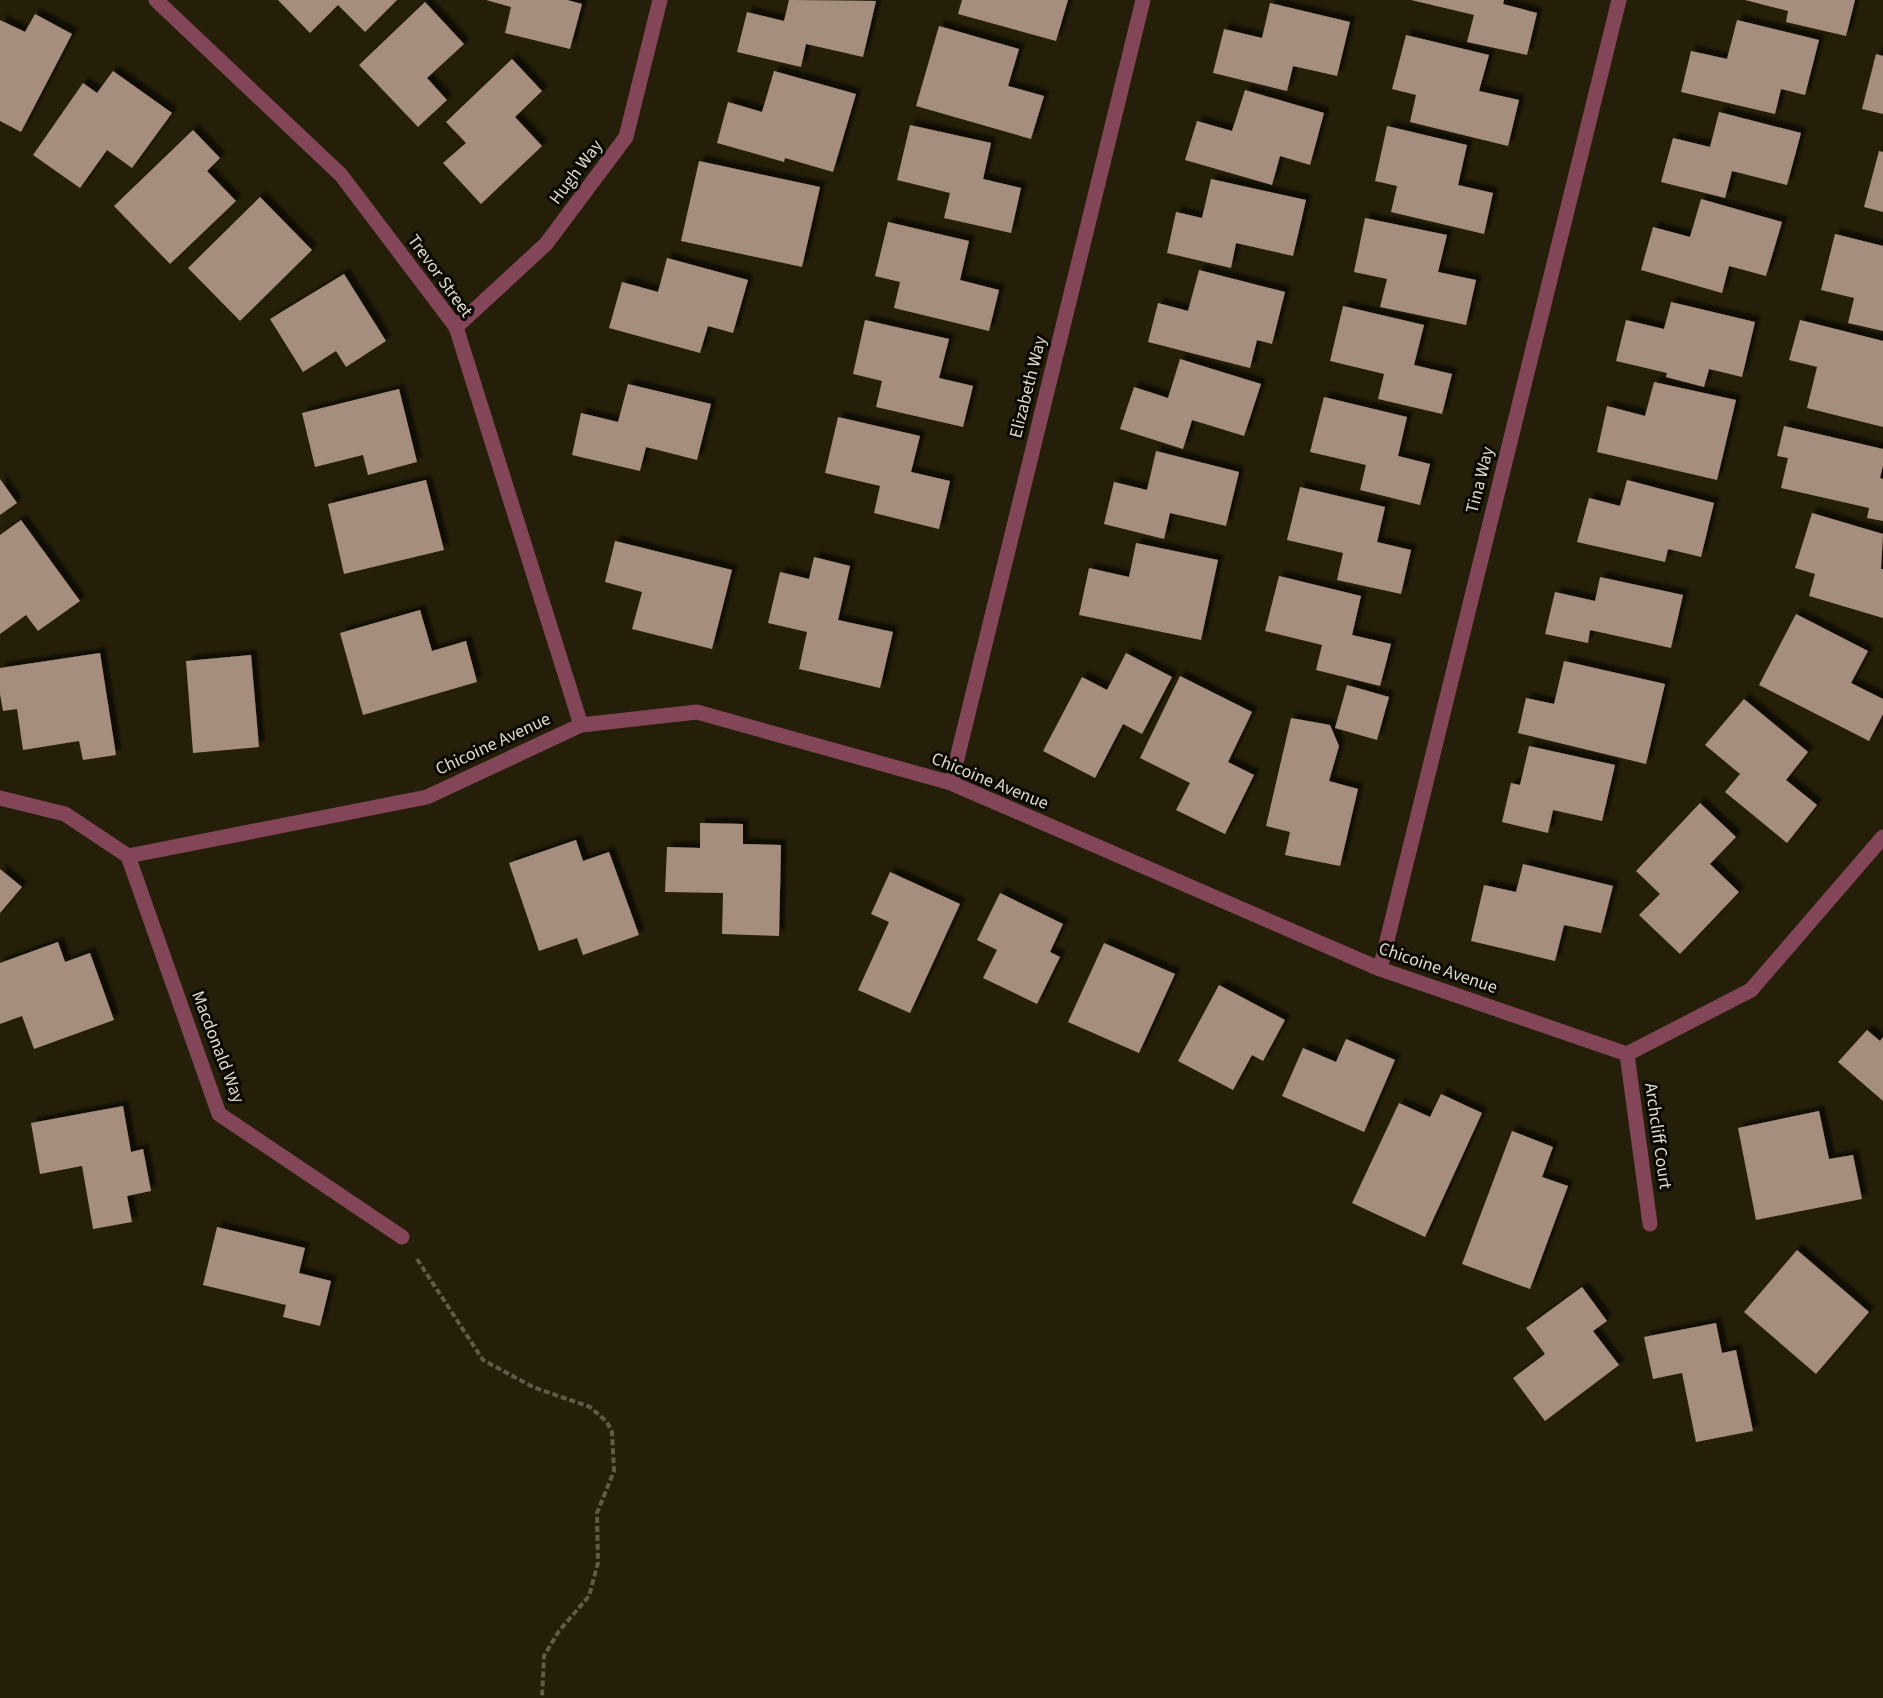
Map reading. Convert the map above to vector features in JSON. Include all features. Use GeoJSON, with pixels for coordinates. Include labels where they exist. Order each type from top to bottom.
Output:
{"type":"FeatureCollection","features":[{"type":"Feature","properties":{"kind":"street","name":"Trevor Street"},"geometry":{"type":"LineString","coordinates":[[156,0],[341,175],[456,327],[580,725]]}},
{"type":"Feature","properties":{"kind":"street","name":"Hugh Way"},"geometry":{"type":"LineString","coordinates":[[456,327],[546,244],[626,137],[660,0]]}},
{"type":"Feature","properties":{"kind":"street","name":"Elizabeth Way"},"geometry":{"type":"LineString","coordinates":[[951,783],[1143,0]]}},
{"type":"Feature","properties":{"kind":"street","name":"Tina Way"},"geometry":{"type":"LineString","coordinates":[[1380,969],[1619,0]]}},
{"type":"Feature","properties":{"kind":"street","name":"Chicoine Avenue"},"geometry":{"type":"LineString","coordinates":[[128,856],[427,796],[580,725],[696,712],[951,783],[1380,969],[1627,1054]]}},
{"type":"Feature","properties":{"kind":"street"},"geometry":{"type":"LineString","coordinates":[[0,798],[65,814],[128,856]]}},
{"type":"Feature","properties":{"kind":"street"},"geometry":{"type":"LineString","coordinates":[[1627,1054],[1751,990],[1883,837]]}},
{"type":"Feature","properties":{"kind":"street","name":"Macdonald Way"},"geometry":{"type":"LineString","coordinates":[[128,856],[219,1114],[402,1237]]}},
{"type":"Feature","properties":{"kind":"street","name":"Archcliff Court"},"geometry":{"type":"LineString","coordinates":[[1627,1054],[1650,1224]]}},
{"type":"Feature","properties":{"kind":"path"},"geometry":{"type":"LineString","coordinates":[[402,1237],[483,1360],[533,1387],[590,1407],[607,1422],[612,1432],[614,1471],[597,1513],[598,1563],[590,1596],[558,1631],[544,1656],[542,1698]]}},
{"type":"Feature","properties":{"kind":"building"},"geometry":{"type":"Polygon","coordinates":[[[278,0],[397,0],[365,32],[338,5],[310,33],[278,0]]]}},
{"type":"Feature","properties":{"kind":"building"},"geometry":{"type":"Polygon","coordinates":[[[486,0],[567,0],[582,4],[570,49],[505,33],[511,7],[486,0]]]}},
{"type":"Feature","properties":{"kind":"building"},"geometry":{"type":"Polygon","coordinates":[[[789,0],[876,1],[863,57],[806,44],[801,67],[737,52],[747,12],[784,21],[789,0]]]}},
{"type":"Feature","properties":{"kind":"building"},"geometry":{"type":"Polygon","coordinates":[[[962,0],[1068,0],[1056,41],[958,14],[962,0]]]}},
{"type":"Feature","properties":{"kind":"building"},"geometry":{"type":"Polygon","coordinates":[[[1411,0],[1504,0],[1503,4],[1537,13],[1527,55],[1467,42],[1474,15],[1411,0]]]}},
{"type":"Feature","properties":{"kind":"building"},"geometry":{"type":"Polygon","coordinates":[[[1745,0],[1855,0],[1846,36],[1786,22],[1788,11],[1745,0]]]}},
{"type":"Feature","properties":{"kind":"building"},"geometry":{"type":"Polygon","coordinates":[[[425,2],[464,44],[427,78],[447,100],[418,127],[359,65],[425,2]]]}},
{"type":"Feature","properties":{"kind":"building"},"geometry":{"type":"Polygon","coordinates":[[[1270,3],[1350,22],[1337,76],[1293,66],[1287,91],[1213,73],[1224,29],[1262,38],[1270,3]]]}},
{"type":"Feature","properties":{"kind":"building"},"geometry":{"type":"Polygon","coordinates":[[[35,14],[72,34],[21,132],[0,121],[0,20],[25,32],[35,14]]]}},
{"type":"Feature","properties":{"kind":"building"},"geometry":{"type":"Polygon","coordinates":[[[1737,20],[1819,40],[1805,95],[1781,89],[1775,114],[1681,92],[1691,51],[1727,59],[1737,20]]]}},
{"type":"Feature","properties":{"kind":"building"},"geometry":{"type":"Polygon","coordinates":[[[939,26],[1019,49],[1008,86],[1044,96],[1031,139],[916,106],[939,26]]]}},
{"type":"Feature","properties":{"kind":"building"},"geometry":{"type":"Polygon","coordinates":[[[1406,35],[1489,55],[1479,91],[1519,100],[1508,146],[1410,122],[1416,95],[1392,89],[1406,35]]]}},
{"type":"Feature","properties":{"kind":"building"},"geometry":{"type":"Polygon","coordinates":[[[1876,54],[1883,56],[1883,114],[1862,109],[1876,54]]]}},
{"type":"Feature","properties":{"kind":"building"},"geometry":{"type":"Polygon","coordinates":[[[512,59],[542,91],[515,117],[542,146],[481,204],[443,163],[466,143],[446,122],[512,59]]]}},
{"type":"Feature","properties":{"kind":"building"},"geometry":{"type":"Polygon","coordinates":[[[113,71],[172,113],[132,168],[107,150],[80,188],[33,155],[83,83],[97,93],[113,71]]]}},
{"type":"Feature","properties":{"kind":"building"},"geometry":{"type":"Polygon","coordinates":[[[774,71],[856,94],[833,172],[785,158],[784,162],[717,143],[728,102],[762,112],[774,71]]]}},
{"type":"Feature","properties":{"kind":"building"},"geometry":{"type":"Polygon","coordinates":[[[1245,90],[1324,113],[1310,165],[1280,156],[1272,185],[1185,160],[1197,121],[1232,131],[1245,90]]]}},
{"type":"Feature","properties":{"kind":"building"},"geometry":{"type":"Polygon","coordinates":[[[1719,112],[1801,133],[1787,185],[1732,171],[1725,198],[1661,182],[1673,138],[1710,147],[1719,112]]]}},
{"type":"Feature","properties":{"kind":"building"},"geometry":{"type":"Polygon","coordinates":[[[910,125],[991,143],[983,179],[1021,188],[1011,233],[944,218],[950,193],[897,180],[910,125]]]}},
{"type":"Feature","properties":{"kind":"building"},"geometry":{"type":"Polygon","coordinates":[[[1387,126],[1467,145],[1458,185],[1493,193],[1484,234],[1391,212],[1397,186],[1375,181],[1387,126]]]}},
{"type":"Feature","properties":{"kind":"building"},"geometry":{"type":"Polygon","coordinates":[[[193,130],[220,158],[207,171],[236,201],[170,264],[114,206],[193,130]]]}},
{"type":"Feature","properties":{"kind":"building"},"geometry":{"type":"Polygon","coordinates":[[[1879,151],[1883,152],[1883,212],[1864,207],[1879,151]]]}},
{"type":"Feature","properties":{"kind":"building"},"geometry":{"type":"Polygon","coordinates":[[[699,161],[820,187],[802,267],[681,241],[699,161]]]}},
{"type":"Feature","properties":{"kind":"building"},"geometry":{"type":"Polygon","coordinates":[[[1211,179],[1306,200],[1293,256],[1236,243],[1231,268],[1167,253],[1176,212],[1202,218],[1211,179]]]}},
{"type":"Feature","properties":{"kind":"building"},"geometry":{"type":"Polygon","coordinates":[[[260,197],[312,250],[240,321],[188,268],[260,197]]]}},
{"type":"Feature","properties":{"kind":"building"},"geometry":{"type":"Polygon","coordinates":[[[1701,199],[1782,222],[1766,276],[1729,266],[1722,293],[1641,270],[1653,227],[1690,237],[1701,199]]]}},
{"type":"Feature","properties":{"kind":"building"},"geometry":{"type":"Polygon","coordinates":[[[1365,218],[1447,235],[1438,272],[1476,280],[1466,325],[1380,307],[1387,279],[1354,272],[1365,218]]]}},
{"type":"Feature","properties":{"kind":"building"},"geometry":{"type":"Polygon","coordinates":[[[888,222],[969,241],[960,280],[999,290],[989,331],[894,308],[900,282],[875,276],[888,222]]]}},
{"type":"Feature","properties":{"kind":"building"},"geometry":{"type":"Polygon","coordinates":[[[1835,234],[1883,246],[1883,331],[1848,323],[1854,298],[1821,290],[1835,234]]]}},
{"type":"Feature","properties":{"kind":"building"},"geometry":{"type":"Polygon","coordinates":[[[667,258],[748,280],[733,333],[708,326],[700,353],[609,328],[622,282],[658,292],[667,258]]]}},
{"type":"Feature","properties":{"kind":"building"},"geometry":{"type":"Polygon","coordinates":[[[1199,270],[1285,292],[1272,344],[1257,340],[1250,368],[1148,342],[1158,303],[1188,311],[1199,270]]]}},
{"type":"Feature","properties":{"kind":"building"},"geometry":{"type":"Polygon","coordinates":[[[344,274],[386,341],[346,367],[336,351],[303,372],[270,319],[344,274]]]}},
{"type":"Feature","properties":{"kind":"building"},"geometry":{"type":"Polygon","coordinates":[[[1671,302],[1755,322],[1742,377],[1709,369],[1704,387],[1666,377],[1667,373],[1616,361],[1626,320],[1664,329],[1671,302]]]}},
{"type":"Feature","properties":{"kind":"building"},"geometry":{"type":"Polygon","coordinates":[[[1343,306],[1424,325],[1414,365],[1452,374],[1442,414],[1378,399],[1384,374],[1330,361],[1343,306]]]}},
{"type":"Feature","properties":{"kind":"building"},"geometry":{"type":"Polygon","coordinates":[[[865,320],[949,339],[939,378],[973,386],[963,427],[876,407],[882,381],[853,374],[865,320]]]}},
{"type":"Feature","properties":{"kind":"building"},"geometry":{"type":"Polygon","coordinates":[[[1800,320],[1883,341],[1883,427],[1807,408],[1817,367],[1789,360],[1800,320]]]}},
{"type":"Feature","properties":{"kind":"building"},"geometry":{"type":"Polygon","coordinates":[[[1180,359],[1261,384],[1244,436],[1192,420],[1183,449],[1120,429],[1134,387],[1168,398],[1180,359]]]}},
{"type":"Feature","properties":{"kind":"building"},"geometry":{"type":"Polygon","coordinates":[[[1654,382],[1736,400],[1717,480],[1597,452],[1607,406],[1645,416],[1654,382]]]}},
{"type":"Feature","properties":{"kind":"building"},"geometry":{"type":"Polygon","coordinates":[[[628,384],[711,404],[697,460],[646,447],[640,471],[572,455],[581,413],[618,422],[628,384]]]}},
{"type":"Feature","properties":{"kind":"building"},"geometry":{"type":"Polygon","coordinates":[[[399,389],[417,462],[368,475],[363,455],[315,467],[302,413],[399,389]]]}},
{"type":"Feature","properties":{"kind":"building"},"geometry":{"type":"Polygon","coordinates":[[[1324,397],[1407,417],[1398,456],[1430,464],[1420,505],[1360,490],[1366,465],[1310,452],[1324,397]]]}},
{"type":"Feature","properties":{"kind":"building"},"geometry":{"type":"Polygon","coordinates":[[[838,417],[920,436],[911,472],[950,481],[939,529],[874,513],[880,486],[825,473],[838,417]]]}},
{"type":"Feature","properties":{"kind":"building"},"geometry":{"type":"Polygon","coordinates":[[[1784,426],[1883,449],[1880,478],[1883,479],[1883,521],[1867,518],[1869,508],[1781,488],[1788,458],[1777,456],[1784,426]]]}},
{"type":"Feature","properties":{"kind":"building"},"geometry":{"type":"Polygon","coordinates":[[[1156,451],[1239,472],[1226,526],[1170,513],[1164,539],[1104,524],[1114,482],[1147,490],[1156,451]]]}},
{"type":"Feature","properties":{"kind":"building"},"geometry":{"type":"Polygon","coordinates":[[[0,479],[17,503],[0,515],[0,479]]]}},
{"type":"Feature","properties":{"kind":"building"},"geometry":{"type":"Polygon","coordinates":[[[426,480],[444,550],[344,574],[328,504],[426,480]]]}},
{"type":"Feature","properties":{"kind":"building"},"geometry":{"type":"Polygon","coordinates":[[[1627,480],[1714,503],[1701,557],[1668,549],[1665,562],[1577,542],[1589,498],[1620,506],[1627,480]]]}},
{"type":"Feature","properties":{"kind":"building"},"geometry":{"type":"Polygon","coordinates":[[[1300,487],[1385,507],[1377,542],[1411,550],[1401,594],[1337,580],[1343,553],[1287,540],[1300,487]]]}},
{"type":"Feature","properties":{"kind":"building"},"geometry":{"type":"Polygon","coordinates":[[[1812,513],[1883,534],[1881,569],[1883,569],[1883,618],[1809,596],[1815,574],[1795,568],[1812,513]]]}},
{"type":"Feature","properties":{"kind":"building"},"geometry":{"type":"Polygon","coordinates":[[[21,520],[80,601],[38,631],[26,615],[0,634],[0,535],[21,520]]]}},
{"type":"Feature","properties":{"kind":"building"},"geometry":{"type":"Polygon","coordinates":[[[615,541],[732,570],[712,649],[632,629],[642,592],[605,582],[615,541]]]}},
{"type":"Feature","properties":{"kind":"building"},"geometry":{"type":"Polygon","coordinates":[[[1136,543],[1218,560],[1201,640],[1079,615],[1089,568],[1129,577],[1136,543]]]}},
{"type":"Feature","properties":{"kind":"building"},"geometry":{"type":"Polygon","coordinates":[[[814,557],[850,566],[838,620],[893,632],[880,688],[799,669],[807,632],[768,623],[780,572],[809,579],[814,557]]]}},
{"type":"Feature","properties":{"kind":"building"},"geometry":{"type":"Polygon","coordinates":[[[1279,576],[1361,596],[1352,635],[1391,644],[1380,686],[1316,670],[1322,645],[1265,631],[1279,576]]]}},
{"type":"Feature","properties":{"kind":"building"},"geometry":{"type":"Polygon","coordinates":[[[1600,577],[1683,595],[1671,648],[1590,630],[1588,643],[1545,634],[1555,592],[1595,601],[1600,577]]]}},
{"type":"Feature","properties":{"kind":"building"},"geometry":{"type":"Polygon","coordinates":[[[420,610],[432,651],[466,641],[477,682],[363,715],[340,633],[420,610]]]}},
{"type":"Feature","properties":{"kind":"building"},"geometry":{"type":"Polygon","coordinates":[[[1796,614],[1868,651],[1851,683],[1883,699],[1883,714],[1869,741],[1759,685],[1796,614]]]}},
{"type":"Feature","properties":{"kind":"building"},"geometry":{"type":"Polygon","coordinates":[[[100,653],[116,755],[83,760],[79,741],[23,750],[17,709],[3,711],[0,694],[0,668],[100,653]]]}},
{"type":"Feature","properties":{"kind":"building"},"geometry":{"type":"Polygon","coordinates":[[[1126,653],[1172,677],[1142,734],[1123,724],[1095,778],[1043,751],[1082,677],[1107,690],[1126,653]]]}},
{"type":"Feature","properties":{"kind":"building"},"geometry":{"type":"Polygon","coordinates":[[[251,655],[259,747],[193,753],[186,661],[251,655]]]}},
{"type":"Feature","properties":{"kind":"building"},"geometry":{"type":"Polygon","coordinates":[[[1564,661],[1665,684],[1646,764],[1518,733],[1526,698],[1554,704],[1564,661]]]}},
{"type":"Feature","properties":{"kind":"building"},"geometry":{"type":"Polygon","coordinates":[[[1180,676],[1252,712],[1228,762],[1254,775],[1225,834],[1176,810],[1190,783],[1140,758],[1180,676]]]}},
{"type":"Feature","properties":{"kind":"building"},"geometry":{"type":"Polygon","coordinates":[[[1347,685],[1389,697],[1377,740],[1335,728],[1347,685]]]}},
{"type":"Feature","properties":{"kind":"building"},"geometry":{"type":"Polygon","coordinates":[[[1744,699],[1808,752],[1786,780],[1817,805],[1787,843],[1725,792],[1740,774],[1705,745],[1744,699]]]}},
{"type":"Feature","properties":{"kind":"building"},"geometry":{"type":"Polygon","coordinates":[[[1291,718],[1330,725],[1339,746],[1329,781],[1358,789],[1340,866],[1285,855],[1290,832],[1266,826],[1291,718]]]}},
{"type":"Feature","properties":{"kind":"building"},"geometry":{"type":"Polygon","coordinates":[[[1529,746],[1615,765],[1602,821],[1553,810],[1548,833],[1502,822],[1511,783],[1520,785],[1529,746]]]}},
{"type":"Feature","properties":{"kind":"building"},"geometry":{"type":"Polygon","coordinates":[[[1700,803],[1736,837],[1710,864],[1739,892],[1680,954],[1639,915],[1660,894],[1636,871],[1700,803]]]}},
{"type":"Feature","properties":{"kind":"building"},"geometry":{"type":"Polygon","coordinates":[[[700,823],[743,824],[743,844],[781,845],[779,936],[722,934],[723,893],[665,892],[667,847],[700,848],[700,823]]]}},
{"type":"Feature","properties":{"kind":"building"},"geometry":{"type":"Polygon","coordinates":[[[576,840],[583,861],[609,852],[639,935],[583,955],[577,938],[539,951],[509,863],[576,840]]]}},
{"type":"Feature","properties":{"kind":"building"},"geometry":{"type":"Polygon","coordinates":[[[1523,864],[1613,886],[1601,933],[1564,925],[1555,961],[1471,941],[1484,885],[1516,892],[1523,864]]]}},
{"type":"Feature","properties":{"kind":"building"},"geometry":{"type":"Polygon","coordinates":[[[0,869],[22,887],[0,913],[0,869]]]}},
{"type":"Feature","properties":{"kind":"building"},"geometry":{"type":"Polygon","coordinates":[[[890,872],[960,904],[910,1013],[858,990],[889,922],[871,914],[890,872]]]}},
{"type":"Feature","properties":{"kind":"building"},"geometry":{"type":"Polygon","coordinates":[[[1000,893],[1063,924],[1050,952],[1060,957],[1037,1004],[983,978],[997,950],[977,940],[1000,893]]]}},
{"type":"Feature","properties":{"kind":"building"},"geometry":{"type":"Polygon","coordinates":[[[58,942],[65,962],[90,953],[114,1020],[34,1049],[22,1016],[0,1024],[0,963],[58,942]]]}},
{"type":"Feature","properties":{"kind":"building"},"geometry":{"type":"Polygon","coordinates":[[[1104,943],[1175,974],[1139,1053],[1068,1022],[1104,943]]]}},
{"type":"Feature","properties":{"kind":"building"},"geometry":{"type":"Polygon","coordinates":[[[1219,985],[1285,1020],[1263,1061],[1252,1055],[1233,1090],[1178,1061],[1219,985]]]}},
{"type":"Feature","properties":{"kind":"building"},"geometry":{"type":"Polygon","coordinates":[[[1867,1030],[1880,1041],[1883,1037],[1883,1101],[1838,1062],[1867,1030]]]}},
{"type":"Feature","properties":{"kind":"building"},"geometry":{"type":"Polygon","coordinates":[[[1346,1039],[1395,1060],[1364,1132],[1282,1096],[1303,1048],[1336,1062],[1346,1039]]]}},
{"type":"Feature","properties":{"kind":"building"},"geometry":{"type":"Polygon","coordinates":[[[1441,1094],[1482,1113],[1425,1237],[1352,1203],[1399,1103],[1430,1117],[1441,1094]]]}},
{"type":"Feature","properties":{"kind":"building"},"geometry":{"type":"Polygon","coordinates":[[[123,1106],[131,1152],[143,1149],[151,1191],[127,1196],[132,1222],[93,1229],[82,1166],[40,1174],[31,1123],[123,1106]]]}},
{"type":"Feature","properties":{"kind":"building"},"geometry":{"type":"Polygon","coordinates":[[[1819,1111],[1829,1159],[1853,1155],[1862,1199],[1756,1220],[1738,1128],[1819,1111]]]}},
{"type":"Feature","properties":{"kind":"building"},"geometry":{"type":"Polygon","coordinates":[[[1512,1131],[1553,1147],[1542,1177],[1568,1186],[1530,1289],[1462,1264],[1512,1131]]]}},
{"type":"Feature","properties":{"kind":"building"},"geometry":{"type":"Polygon","coordinates":[[[217,1227],[305,1248],[299,1273],[331,1281],[320,1326],[283,1317],[286,1305],[203,1285],[217,1227]]]}},
{"type":"Feature","properties":{"kind":"building"},"geometry":{"type":"Polygon","coordinates":[[[1797,1250],[1869,1312],[1816,1374],[1744,1312],[1797,1250]]]}},
{"type":"Feature","properties":{"kind":"building"},"geometry":{"type":"Polygon","coordinates":[[[1582,1287],[1607,1321],[1593,1331],[1619,1365],[1545,1421],[1513,1378],[1545,1354],[1526,1328],[1582,1287]]]}},
{"type":"Feature","properties":{"kind":"building"},"geometry":{"type":"Polygon","coordinates":[[[1716,1323],[1722,1353],[1736,1350],[1753,1431],[1696,1442],[1682,1373],[1653,1379],[1644,1337],[1716,1323]]]}}]}
